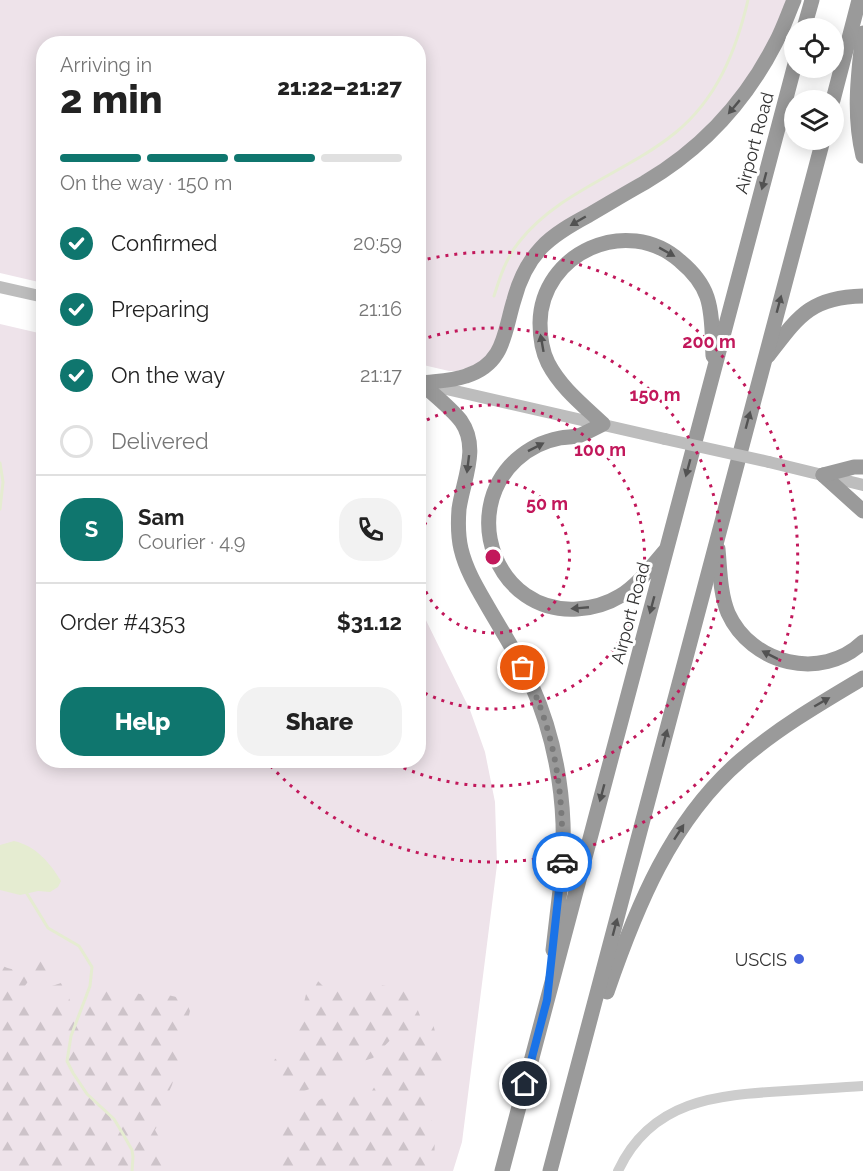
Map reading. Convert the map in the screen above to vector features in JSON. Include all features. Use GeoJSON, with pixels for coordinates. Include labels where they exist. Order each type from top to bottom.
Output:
{"type":"FeatureCollection","features":[{"type":"Feature","properties":{"kind":"highway"},"geometry":{"type":"LineString","coordinates":[[426,382],[466,376],[491,362],[505,337],[519,284],[532,258],[554,236],[651,179],[708,135],[744,96],[760,72],[794,0]]}},
{"type":"Feature","properties":{"kind":"highway"},"geometry":{"type":"LineString","coordinates":[[807,18],[812,0]]}},
{"type":"Feature","properties":{"kind":"highway"},"geometry":{"type":"LineString","coordinates":[[836,90],[860,0]]}},
{"type":"Feature","properties":{"kind":"highway"},"geometry":{"type":"LineString","coordinates":[[863,33],[856,106],[863,156]]}},
{"type":"Feature","properties":{"kind":"highway","name":"Airport Road"},"geometry":{"type":"LineString","coordinates":[[502,1171],[791,78]]}},
{"type":"Feature","properties":{"kind":"highway"},"geometry":{"type":"LineString","coordinates":[[550,1171],[819,150]]}},
{"type":"Feature","properties":{"kind":"highway"},"geometry":{"type":"LineString","coordinates":[[667,548],[633,586],[618,597],[587,608],[557,608],[541,603],[515,586],[497,563],[488,531],[488,516],[497,484],[506,470],[533,447],[550,440],[578,436],[603,424],[556,378],[543,350],[540,318],[543,303],[555,277],[564,266],[590,247],[606,242],[641,241],[674,255],[689,268],[707,296],[714,371]]}},
{"type":"Feature","properties":{"kind":"highway"},"geometry":{"type":"LineString","coordinates":[[764,360],[794,322],[808,310],[827,300],[863,296]]}},
{"type":"Feature","properties":{"kind":"highway"},"geometry":{"type":"LineString","coordinates":[[426,388],[452,411],[466,429],[470,460],[459,507],[458,529],[461,548],[474,583],[532,686],[543,714],[558,772],[562,802],[562,872],[547,1000]]}},
{"type":"Feature","properties":{"kind":"highway"},"geometry":{"type":"LineString","coordinates":[[823,475],[863,467]]}},
{"type":"Feature","properties":{"kind":"highway"},"geometry":{"type":"LineString","coordinates":[[823,475],[863,511]]}},
{"type":"Feature","properties":{"kind":"highway"},"geometry":{"type":"LineString","coordinates":[[717,537],[721,583],[728,612],[746,639],[759,649],[776,659],[816,664],[836,659],[855,650],[863,642]]}},
{"type":"Feature","properties":{"kind":"highway"},"geometry":{"type":"LineString","coordinates":[[568,1105],[626,939],[650,883],[690,816],[739,761],[804,713],[863,678]]}},
{"type":"Feature","properties":{"kind":"main road"},"geometry":{"type":"LineString","coordinates":[[0,287],[36,295]]}},
{"type":"Feature","properties":{"kind":"main road"},"geometry":{"type":"LineString","coordinates":[[426,384],[863,485]]}},
{"type":"Feature","properties":{"kind":"street"},"geometry":{"type":"LineString","coordinates":[[618,1171],[630,1151],[651,1128],[671,1113],[697,1102],[744,1093],[863,1086]]}},
{"type":"Feature","properties":{"kind":"green space"},"geometry":{"type":"Polygon","coordinates":[[[0,0],[789,0],[781,22],[736,96],[679,153],[549,232],[499,339],[483,362],[457,371],[426,366],[426,36],[36,36],[36,281],[0,273],[0,0]]]}},
{"type":"Feature","properties":{"kind":"green space"},"geometry":{"type":"Polygon","coordinates":[[[0,324],[36,332],[36,768],[426,768],[426,620],[470,710],[485,752],[495,802],[497,865],[462,1142],[453,1171],[0,1171],[0,324]]]}},
{"type":"Feature","properties":{"kind":"green space"},"geometry":{"type":"Polygon","coordinates":[[[34,959],[42,959],[47,970],[37,979],[30,979],[24,987],[26,994],[33,998],[39,1016],[43,1015],[52,986],[64,982],[69,985],[68,996],[72,1005],[68,1011],[71,1020],[79,1020],[84,1009],[80,999],[82,993],[93,992],[99,982],[104,984],[109,980],[113,981],[116,988],[148,996],[155,992],[185,999],[190,1011],[172,1085],[167,1096],[171,1108],[155,1130],[161,1141],[155,1152],[163,1163],[162,1171],[0,1171],[0,970],[3,966],[20,969],[34,959]]]}},
{"type":"Feature","properties":{"kind":"green space"},"geometry":{"type":"Polygon","coordinates":[[[318,981],[324,987],[351,991],[371,983],[410,991],[421,1018],[433,1024],[443,1061],[425,1075],[421,1090],[435,1131],[434,1171],[384,1169],[383,1171],[284,1171],[276,1163],[283,1122],[326,1096],[370,1094],[405,1037],[398,1032],[373,1058],[338,1069],[330,1081],[294,1095],[288,1093],[283,1084],[278,1084],[270,1076],[269,1070],[275,1059],[284,1055],[292,1057],[297,1053],[295,1031],[290,1025],[292,1017],[302,1011],[308,986],[318,981]]]}},
{"type":"Feature","properties":{"kind":"shaded area"},"geometry":{"type":"Polygon","coordinates":[[[14,841],[36,851],[47,862],[61,881],[58,887],[50,892],[38,891],[20,895],[0,890],[0,845],[14,841]]]}},
{"type":"Feature","properties":{"kind":"waterway"},"geometry":{"type":"LineString","coordinates":[[494,296],[510,255],[535,224],[573,196],[656,147],[690,120],[723,73],[731,56],[748,0]]}},
{"type":"Feature","properties":{"kind":"waterway"},"geometry":{"type":"LineString","coordinates":[[0,463],[3,482],[0,509]]}},
{"type":"Feature","properties":{"kind":"waterway"},"geometry":{"type":"LineString","coordinates":[[26,892],[48,928],[79,946],[92,967],[90,986],[71,1036],[67,1061],[87,1094],[114,1119],[123,1134],[132,1150],[132,1171]]}},
{"type":"Feature","properties":{"kind":"way so far"},"geometry":{"type":"LineString","coordinates":[[523,668],[543,714],[558,772],[562,802],[562,862]]}},
{"type":"Feature","properties":{"kind":"place","name":"USCIS"},"geometry":{"type":"Point","coordinates":[799,959]}},
{"type":"Feature","properties":{"kind":"route"},"geometry":{"type":"LineString","coordinates":[[525,1084],[547,1000],[562,862]]}}]}
